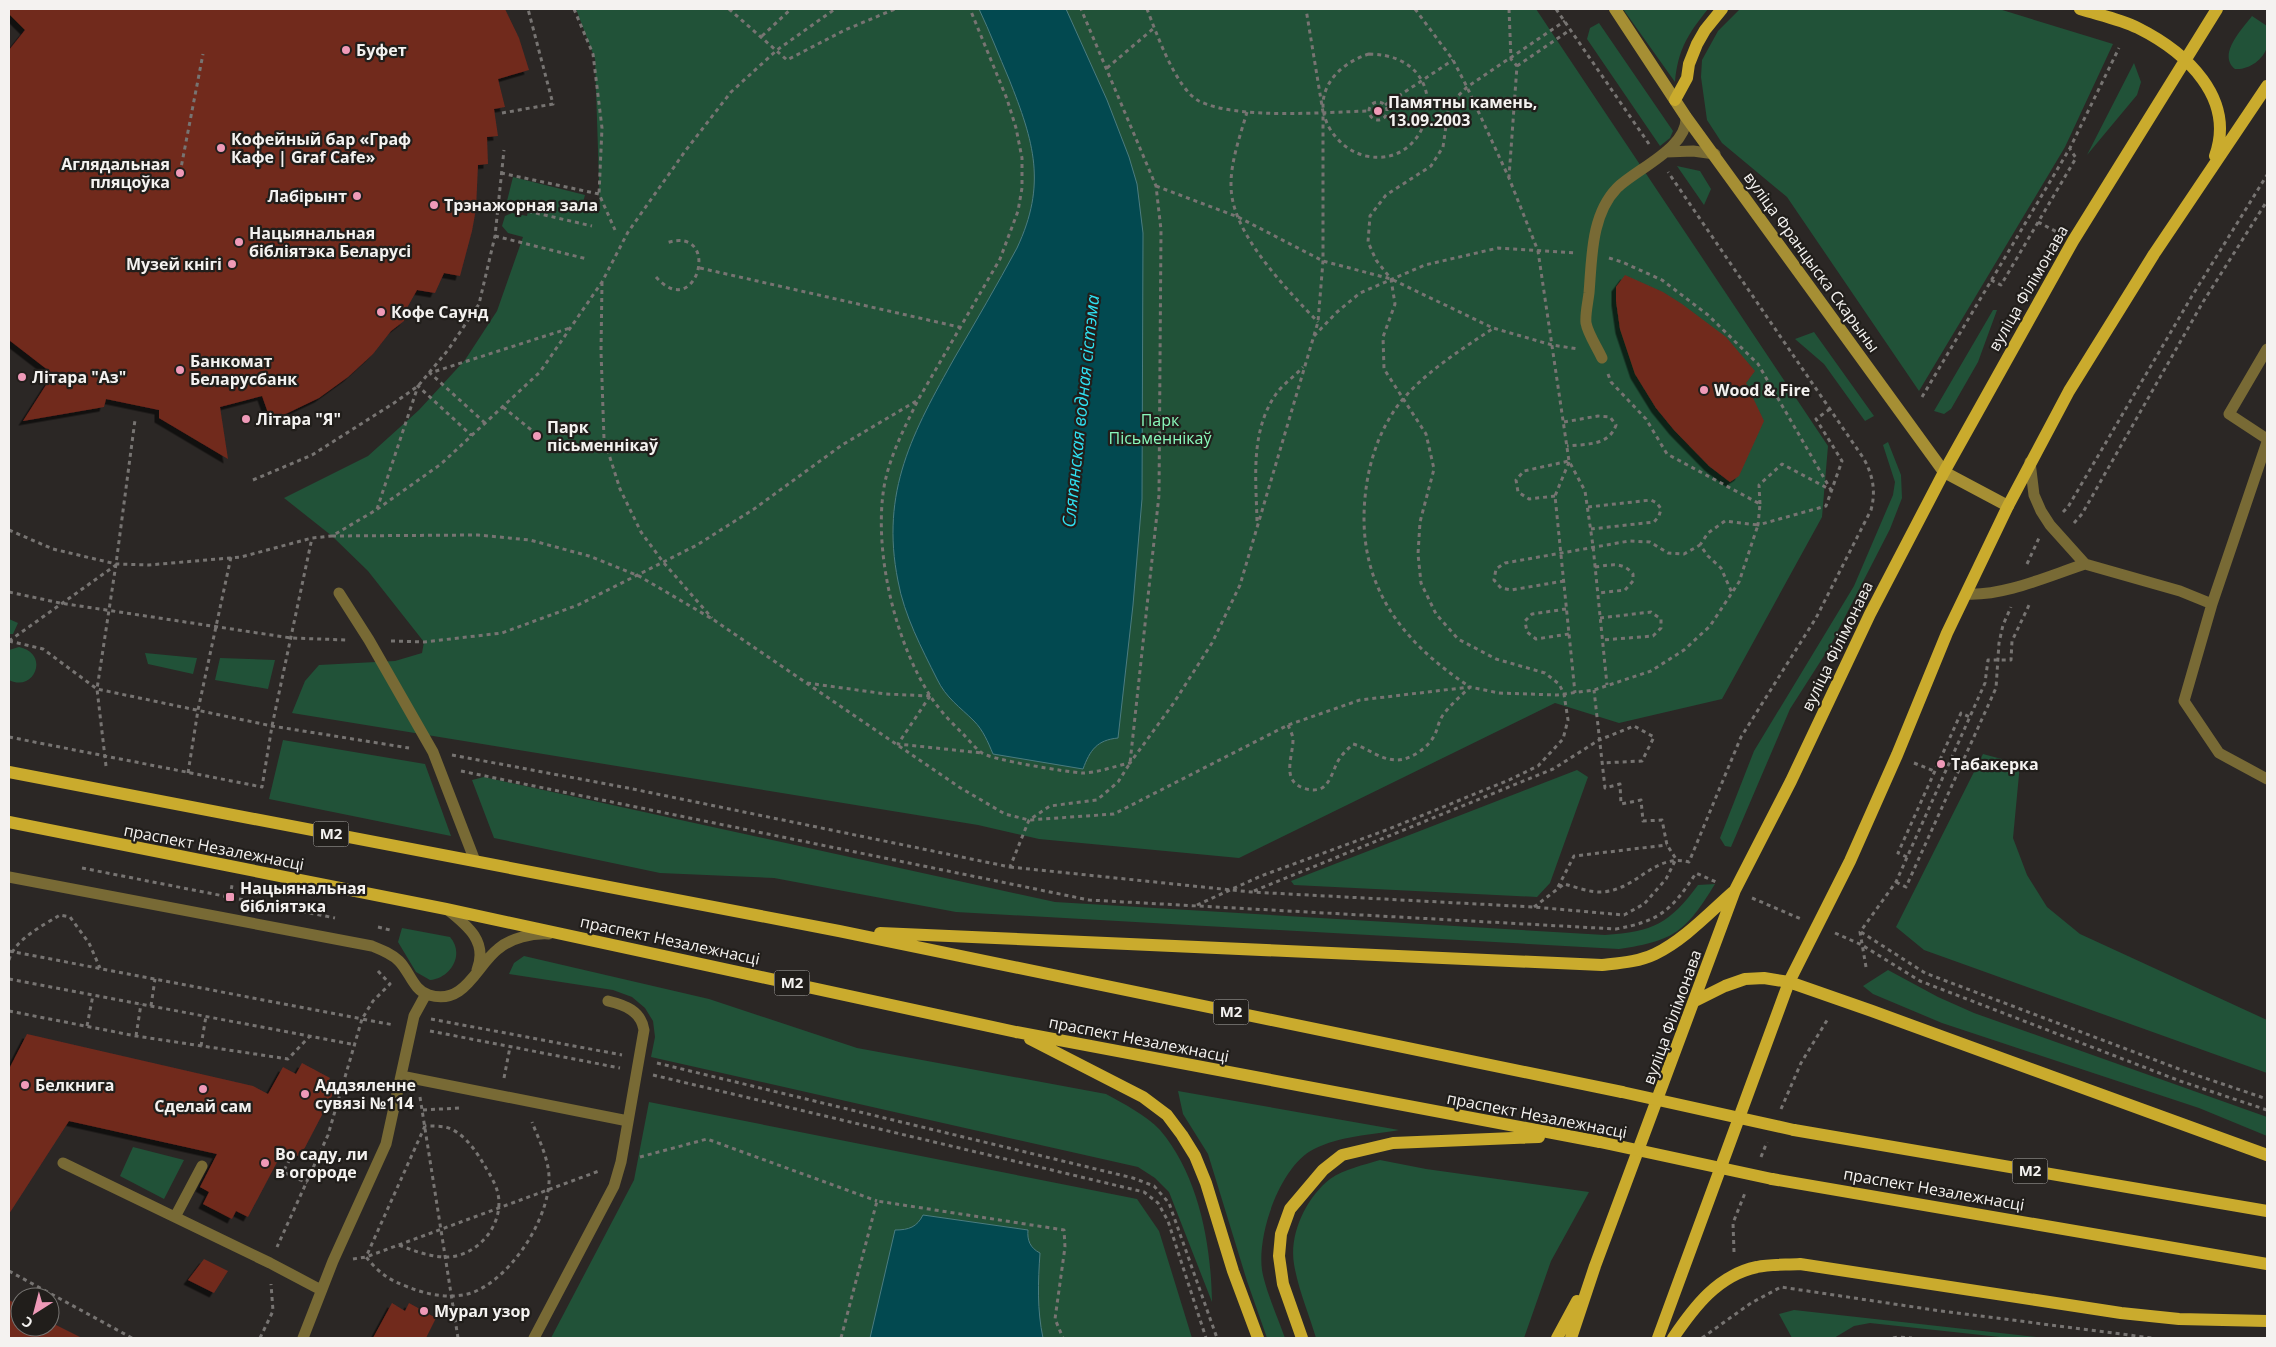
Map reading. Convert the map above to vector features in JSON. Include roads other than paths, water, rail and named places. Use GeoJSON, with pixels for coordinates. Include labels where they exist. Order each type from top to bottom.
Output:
{"type":"FeatureCollection","features":[{"type":"Feature","properties":{"kind":"main road","name":"вуліца Францыска Скарыны"},"geometry":{"type":"LineString","coordinates":[[1615,9],[1686,117],[1715,154],[1944,472],[2008,506]]}},
{"type":"Feature","properties":{"kind":"main road"},"geometry":{"type":"LineString","coordinates":[[1675,100],[1687,78],[1689,64],[1697,44],[1705,30],[1722,9]]}},
{"type":"Feature","properties":{"kind":"main road"},"geometry":{"type":"LineString","coordinates":[[2080,9],[2138,28],[2185,59],[2205,80],[2213,94],[2218,111],[2220,134],[2209,170]]}},
{"type":"Feature","properties":{"kind":"main road","name":"вуліца Філімонава"},"geometry":{"type":"LineString","coordinates":[[1571,1338],[1595,1266],[1696,1001],[1735,890],[1791,781],[1870,614],[1944,472],[2073,241],[2217,9]]}},
{"type":"Feature","properties":{"kind":"main road"},"geometry":{"type":"LineString","coordinates":[[1658,1338],[1789,982],[1818,926],[1882,791],[1947,633],[2008,506],[2068,391],[2209,170],[2267,86]]}},
{"type":"Feature","properties":{"kind":"main road","name":"М2"},"geometry":{"type":"LineString","coordinates":[[9,772],[839,931],[1622,1092],[1794,1130],[2267,1212]]}},
{"type":"Feature","properties":{"kind":"main road","name":"праспект Незалежнасці"},"geometry":{"type":"LineString","coordinates":[[9,822],[446,908],[1016,1032],[1600,1142],[1772,1178],[2267,1264]]}},
{"type":"Feature","properties":{"kind":"main road"},"geometry":{"type":"LineString","coordinates":[[839,931],[1602,966],[1629,962],[1655,954],[1680,938],[1735,890]]}},
{"type":"Feature","properties":{"kind":"main road"},"geometry":{"type":"LineString","coordinates":[[1696,1001],[1725,986],[1745,979],[1764,978],[1789,982],[1857,1005],[2267,1155]]}},
{"type":"Feature","properties":{"kind":"main road"},"geometry":{"type":"LineString","coordinates":[[1016,1032],[1143,1097],[1166,1115],[1182,1135],[1195,1156],[1206,1183],[1233,1271],[1258,1338]]}},
{"type":"Feature","properties":{"kind":"main road"},"geometry":{"type":"LineString","coordinates":[[1302,1338],[1284,1284],[1279,1256],[1281,1234],[1290,1209],[1323,1170],[1342,1155],[1393,1143],[1562,1136]]}},
{"type":"Feature","properties":{"kind":"main road"},"geometry":{"type":"LineString","coordinates":[[1673,1338],[1696,1307],[1712,1290],[1727,1279],[1758,1266],[1800,1264],[2121,1312],[2179,1319],[2267,1321]]}},
{"type":"Feature","properties":{"kind":"main road"},"geometry":{"type":"LineString","coordinates":[[1557,1338],[1595,1266]]}},
{"type":"Feature","properties":{"kind":"lane"},"geometry":{"type":"LineString","coordinates":[[1602,358],[1586,324],[1592,254],[1602,210],[1617,188],[1662,155],[1680,136],[1687,122],[1686,117]]}},
{"type":"Feature","properties":{"kind":"lane"},"geometry":{"type":"LineString","coordinates":[[1662,155],[1693,151],[1715,154]]}},
{"type":"Feature","properties":{"kind":"lane"},"geometry":{"type":"LineString","coordinates":[[2267,349],[2229,414],[2267,441],[2212,604],[2184,701],[2219,753],[2267,780]]}},
{"type":"Feature","properties":{"kind":"lane"},"geometry":{"type":"LineString","coordinates":[[2030,462],[2034,495],[2041,511],[2085,564],[2180,591],[2212,604]]}},
{"type":"Feature","properties":{"kind":"lane"},"geometry":{"type":"LineString","coordinates":[[1966,594],[1980,595],[2041,579],[2085,564]]}},
{"type":"Feature","properties":{"kind":"lane"},"geometry":{"type":"LineString","coordinates":[[339,593],[370,640],[433,752],[475,861]]}},
{"type":"Feature","properties":{"kind":"lane"},"geometry":{"type":"LineString","coordinates":[[9,877],[372,946],[397,959],[415,984],[426,994],[445,996],[457,993],[468,985],[490,957],[508,942],[542,934],[568,934]]}},
{"type":"Feature","properties":{"kind":"lane"},"geometry":{"type":"LineString","coordinates":[[446,908],[466,924],[478,941],[480,964],[468,985]]}},
{"type":"Feature","properties":{"kind":"lane"},"geometry":{"type":"LineString","coordinates":[[303,1338],[333,1261],[386,1144],[411,1027],[418,1005],[426,994]]}},
{"type":"Feature","properties":{"kind":"lane"},"geometry":{"type":"LineString","coordinates":[[534,1338],[614,1186],[621,1162],[644,1036],[640,1019],[626,1006],[608,1000]]}},
{"type":"Feature","properties":{"kind":"lane"},"geometry":{"type":"LineString","coordinates":[[401,1076],[628,1121]]}},
{"type":"Feature","properties":{"kind":"lane"},"geometry":{"type":"LineString","coordinates":[[63,1163],[270,1262],[321,1290]]}},
{"type":"Feature","properties":{"kind":"lane"},"geometry":{"type":"LineString","coordinates":[[175,1217],[202,1166]]}},
{"type":"Feature","properties":{"kind":"water","name":"Сляпянская водная сістэма"},"geometry":{"type":"Polygon","coordinates":[[[979,9],[1066,9],[1107,100],[1129,157],[1137,184],[1143,233],[1142,499],[1133,605],[1118,738],[1105,741],[1095,747],[1088,756],[1083,769],[993,754],[985,736],[977,725],[945,692],[937,679],[914,632],[898,581],[893,519],[897,490],[904,463],[914,437],[940,384],[1017,248],[1032,203],[1034,163],[1025,123],[1009,79],[979,9]]]}},
{"type":"Feature","properties":{"kind":"water"},"geometry":{"type":"Polygon","coordinates":[[[923,1215],[1028,1230],[1030,1243],[1040,1253],[1038,1296],[1043,1338],[870,1338],[895,1230],[912,1227],[923,1215]]]}},
{"type":"Feature","properties":{"kind":"place","name":"Буфет"},"geometry":{"type":"Point","coordinates":[346,50]}},
{"type":"Feature","properties":{"kind":"place","name":"Памятны камень, 13.09.2003"},"geometry":{"type":"Point","coordinates":[1378,111]}},
{"type":"Feature","properties":{"kind":"place","name":"Кофейный бар «Граф Кафе | Graf Cafe»"},"geometry":{"type":"Point","coordinates":[221,148]}},
{"type":"Feature","properties":{"kind":"place","name":"Аглядальная пляцоўка"},"geometry":{"type":"Point","coordinates":[180,173]}},
{"type":"Feature","properties":{"kind":"place","name":"Лабірынт"},"geometry":{"type":"Point","coordinates":[357,196]}},
{"type":"Feature","properties":{"kind":"place","name":"Трэнажорная зала"},"geometry":{"type":"Point","coordinates":[434,205]}},
{"type":"Feature","properties":{"kind":"place","name":"Нацыянальная бібліятэка Беларусі"},"geometry":{"type":"Point","coordinates":[239,242]}},
{"type":"Feature","properties":{"kind":"place","name":"Музей кнігі"},"geometry":{"type":"Point","coordinates":[232,264]}},
{"type":"Feature","properties":{"kind":"place","name":"Кофе Саунд"},"geometry":{"type":"Point","coordinates":[381,312]}},
{"type":"Feature","properties":{"kind":"place","name":"Банкомат Беларусбанк"},"geometry":{"type":"Point","coordinates":[180,370]}},
{"type":"Feature","properties":{"kind":"place","name":"Літара \"Аз\""},"geometry":{"type":"Point","coordinates":[22,377]}},
{"type":"Feature","properties":{"kind":"place","name":"Wood & Fire"},"geometry":{"type":"Point","coordinates":[1704,390]}},
{"type":"Feature","properties":{"kind":"place","name":"Літара \"Я\""},"geometry":{"type":"Point","coordinates":[246,419]}},
{"type":"Feature","properties":{"kind":"place","name":"Парк пісьменнікаў"},"geometry":{"type":"Point","coordinates":[537,436]}},
{"type":"Feature","properties":{"kind":"place","name":"Табакерка"},"geometry":{"type":"Point","coordinates":[1941,764]}},
{"type":"Feature","properties":{"kind":"place","name":"Нацыянальная бібліятэка"},"geometry":{"type":"Point","coordinates":[230,897]}},
{"type":"Feature","properties":{"kind":"place","name":"Белкнига"},"geometry":{"type":"Point","coordinates":[25,1085]}},
{"type":"Feature","properties":{"kind":"place","name":"Сделай сам"},"geometry":{"type":"Point","coordinates":[203,1089]}},
{"type":"Feature","properties":{"kind":"place","name":"Аддзяленне сувязі №114"},"geometry":{"type":"Point","coordinates":[305,1094]}},
{"type":"Feature","properties":{"kind":"place","name":"Во саду, ли в огороде"},"geometry":{"type":"Point","coordinates":[265,1163]}},
{"type":"Feature","properties":{"kind":"place","name":"Мурал узор"},"geometry":{"type":"Point","coordinates":[424,1311]}},
{"type":"Feature","properties":{"kind":"park label","name":"Парк Пісьменнікаў"},"geometry":{"type":"Point","coordinates":[1160,429]}}]}
